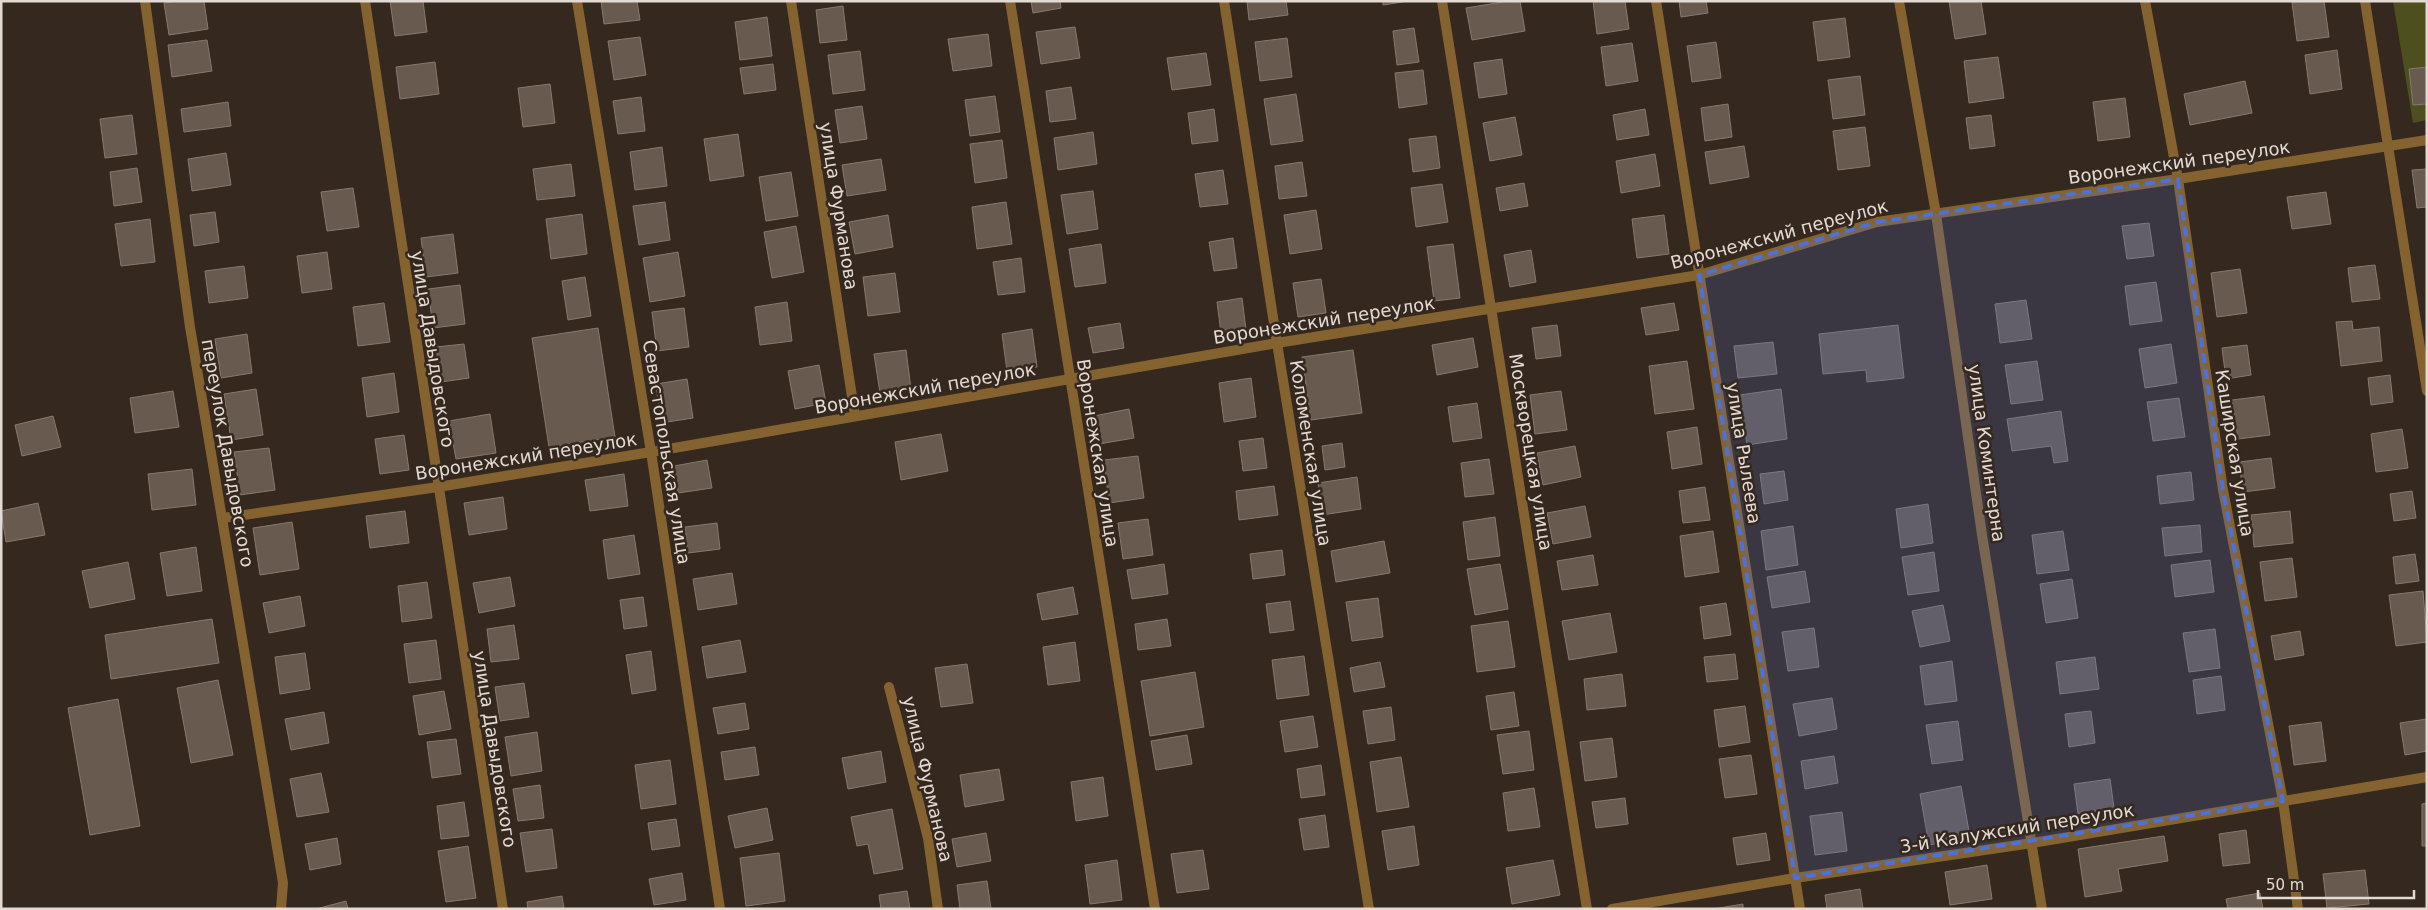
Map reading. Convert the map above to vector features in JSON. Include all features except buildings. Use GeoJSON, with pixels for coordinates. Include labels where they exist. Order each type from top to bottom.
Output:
{"type":"FeatureCollection","features":[{"type":"Feature","properties":{"kind":"street","name":"переулок Давыдовского"},"geometry":{"type":"LineString","coordinates":[[145,1],[190,327],[283,884],[281,909]]}},
{"type":"Feature","properties":{"kind":"street","name":"улица Давыдовского"},"geometry":{"type":"LineString","coordinates":[[365,1],[503,909]]}},
{"type":"Feature","properties":{"kind":"street","name":"Севастопольская улица"},"geometry":{"type":"LineString","coordinates":[[577,1],[651,452],[720,909]]}},
{"type":"Feature","properties":{"kind":"street","name":"улица Фурманова"},"geometry":{"type":"LineString","coordinates":[[791,1],[855,416]]}},
{"type":"Feature","properties":{"kind":"street","name":"Воронежская улица"},"geometry":{"type":"LineString","coordinates":[[1010,1],[1155,909]]}},
{"type":"Feature","properties":{"kind":"street","name":"Коломенская улица"},"geometry":{"type":"LineString","coordinates":[[1224,1],[1277,343],[1369,909]]}},
{"type":"Feature","properties":{"kind":"street","name":"Москворецкая улица"},"geometry":{"type":"LineString","coordinates":[[1442,1],[1587,909]]}},
{"type":"Feature","properties":{"kind":"street","name":"улица Рылеева"},"geometry":{"type":"LineString","coordinates":[[1656,1],[1800,909]]}},
{"type":"Feature","properties":{"kind":"street","name":"улица Коминтерна"},"geometry":{"type":"LineString","coordinates":[[1899,1],[1936,214],[1981,525],[2042,909]]}},
{"type":"Feature","properties":{"kind":"street","name":"Каширская улица"},"geometry":{"type":"LineString","coordinates":[[2145,1],[2178,179],[2223,490],[2283,801],[2298,909]]}},
{"type":"Feature","properties":{"kind":"street"},"geometry":{"type":"LineString","coordinates":[[2365,1],[2390,147],[2427,391]]}},
{"type":"Feature","properties":{"kind":"street","name":"Воронежский переулок"},"geometry":{"type":"LineString","coordinates":[[223,518],[438,487],[651,452],[1070,381],[1277,343],[1492,310],[1699,275],[1877,222],[2178,179],[2427,140]]}},
{"type":"Feature","properties":{"kind":"street","name":"улица Фурманова"},"geometry":{"type":"LineString","coordinates":[[889,687],[928,838],[938,909]]}},
{"type":"Feature","properties":{"kind":"street","name":"3-й Калужский переулок"},"geometry":{"type":"LineString","coordinates":[[1612,909],[1795,878],[2032,843],[2427,777]]}},
{"type":"Feature","properties":{"kind":"highlighted area"},"geometry":{"type":"Polygon","coordinates":[[[2178,179],[2223,490],[2283,801],[1795,878],[1699,275],[1877,222],[2178,179]]]}},
{"type":"Feature","properties":{"kind":"shaded area"},"geometry":{"type":"Polygon","coordinates":[[[2393,1],[2427,1],[2427,120],[2413,123],[2393,1]]]}}]}
